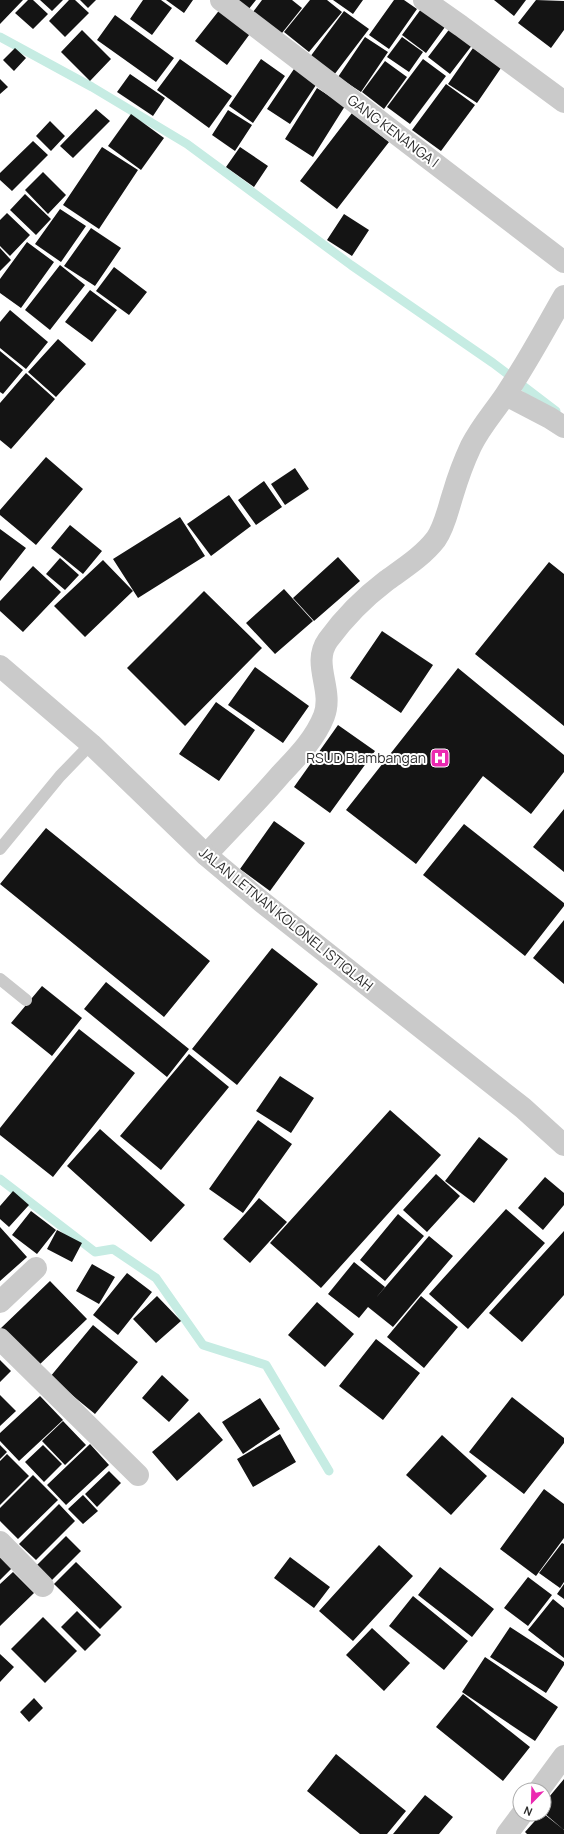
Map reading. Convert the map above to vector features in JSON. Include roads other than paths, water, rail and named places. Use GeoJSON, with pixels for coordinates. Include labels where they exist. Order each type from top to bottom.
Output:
{"type":"FeatureCollection","features":[{"type":"Feature","properties":{"kind":"street","name":"GANG KENANGA I"},"geometry":{"type":"LineString","coordinates":[[221,0],[564,262]]}},
{"type":"Feature","properties":{"kind":"street"},"geometry":{"type":"LineString","coordinates":[[424,0],[564,102]]}},
{"type":"Feature","properties":{"kind":"street"},"geometry":{"type":"LineString","coordinates":[[206,855],[302,751],[317,729],[324,716],[328,697],[321,657],[324,648],[334,633],[359,605],[384,582],[428,549],[437,537],[443,526],[462,466],[472,444],[486,419],[507,393],[564,296]]}},
{"type":"Feature","properties":{"kind":"street"},"geometry":{"type":"LineString","coordinates":[[507,393],[564,427]]}},
{"type":"Feature","properties":{"kind":"street","name":"JALAN LETNAN KOLONEL ISTIQLAH"},"geometry":{"type":"LineString","coordinates":[[0,666],[91,744],[206,855],[262,902],[523,1108],[564,1145]]}},
{"type":"Feature","properties":{"kind":"street"},"geometry":{"type":"LineString","coordinates":[[0,1302],[36,1268]]}},
{"type":"Feature","properties":{"kind":"street"},"geometry":{"type":"LineString","coordinates":[[0,1339],[138,1475]]}},
{"type":"Feature","properties":{"kind":"street"},"geometry":{"type":"LineString","coordinates":[[0,1542],[43,1586]]}},
{"type":"Feature","properties":{"kind":"street"},"geometry":{"type":"LineString","coordinates":[[545,1782],[564,1756]]}},
{"type":"Feature","properties":{"kind":"street"},"geometry":{"type":"LineString","coordinates":[[507,1834],[516,1822]]}},
{"type":"Feature","properties":{"kind":"lane"},"geometry":{"type":"LineString","coordinates":[[0,849],[60,776],[91,744]]}},
{"type":"Feature","properties":{"kind":"lane"},"geometry":{"type":"LineString","coordinates":[[0,979],[26,1000]]}},
{"type":"Feature","properties":{"kind":"waterway"},"geometry":{"type":"LineString","coordinates":[[0,37],[92,87],[187,144],[351,265],[493,363],[556,411]]}},
{"type":"Feature","properties":{"kind":"waterway"},"geometry":{"type":"LineString","coordinates":[[0,1179],[95,1252],[113,1249],[156,1278],[203,1345],[266,1365],[329,1471]]}},
{"type":"Feature","properties":{"kind":"place","name":"RSUD Blambangan"},"geometry":{"type":"Point","coordinates":[440,758]}}]}
